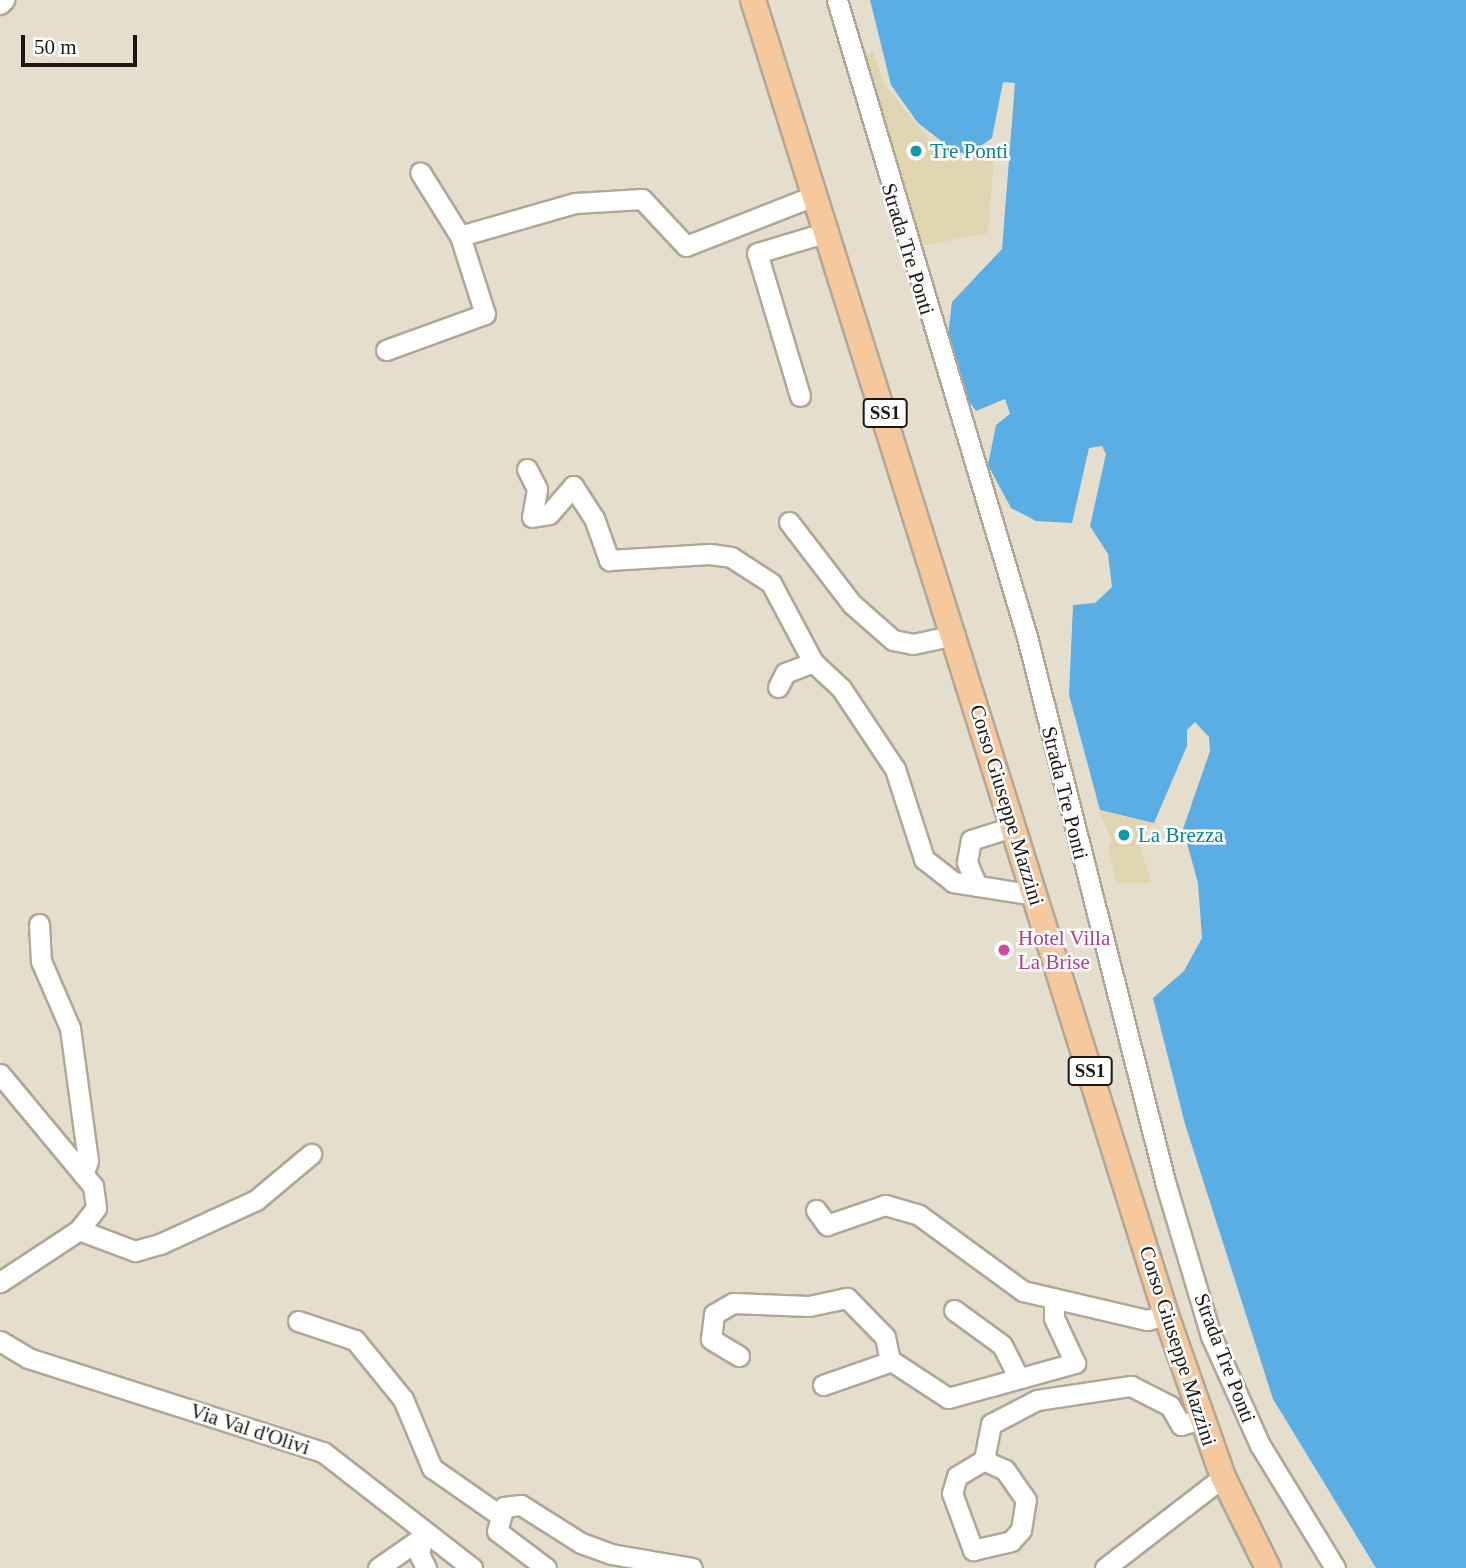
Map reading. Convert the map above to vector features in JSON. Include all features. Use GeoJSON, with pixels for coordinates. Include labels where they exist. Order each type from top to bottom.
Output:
{"type":"FeatureCollection","features":[{"type":"Feature","properties":{"kind":"main road","name":"Corso Giuseppe Mazzini"},"geometry":{"type":"LineString","coordinates":[[753,0],[955,635],[1012,827],[1166,1315],[1223,1477],[1268,1568]]}},
{"type":"Feature","properties":{"kind":"street"},"geometry":{"type":"LineString","coordinates":[[0,4],[4,0]]}},
{"type":"Feature","properties":{"kind":"street","name":"Strada Tre Ponti"},"geometry":{"type":"LineString","coordinates":[[837,0],[1027,637],[1166,1185],[1211,1336],[1260,1445],[1335,1568]]}},
{"type":"Feature","properties":{"kind":"street"},"geometry":{"type":"LineString","coordinates":[[386,350],[485,314],[460,236],[420,172]]}},
{"type":"Feature","properties":{"kind":"street"},"geometry":{"type":"LineString","coordinates":[[460,236],[575,203],[642,200],[686,246],[816,195]]}},
{"type":"Feature","properties":{"kind":"street"},"geometry":{"type":"LineString","coordinates":[[800,396],[757,253],[828,232]]}},
{"type":"Feature","properties":{"kind":"street"},"geometry":{"type":"LineString","coordinates":[[527,469],[536,480],[531,513],[536,520],[550,514],[573,486],[594,519],[612,561],[710,554],[751,570],[771,583],[813,662],[841,688],[895,769],[924,859],[953,882],[1034,895]]}},
{"type":"Feature","properties":{"kind":"street"},"geometry":{"type":"LineString","coordinates":[[594,494],[594,519]]}},
{"type":"Feature","properties":{"kind":"street"},"geometry":{"type":"LineString","coordinates":[[789,522],[852,604],[893,640],[913,645],[955,635]]}},
{"type":"Feature","properties":{"kind":"street"},"geometry":{"type":"LineString","coordinates":[[778,687],[785,673],[813,662]]}},
{"type":"Feature","properties":{"kind":"street"},"geometry":{"type":"LineString","coordinates":[[977,886],[967,862],[971,840],[1012,827]]}},
{"type":"Feature","properties":{"kind":"street"},"geometry":{"type":"LineString","coordinates":[[39,924],[41,961],[70,1028],[88,1161],[83,1174]]}},
{"type":"Feature","properties":{"kind":"street"},"geometry":{"type":"LineString","coordinates":[[0,1074],[83,1174],[96,1208],[79,1230],[0,1282]]}},
{"type":"Feature","properties":{"kind":"street"},"geometry":{"type":"LineString","coordinates":[[79,1230],[135,1251],[160,1244],[256,1200],[311,1153]]}},
{"type":"Feature","properties":{"kind":"street"},"geometry":{"type":"LineString","coordinates":[[816,1210],[827,1224],[885,1205],[919,1215],[1000,1280],[1054,1303],[1147,1320],[1166,1315]]}},
{"type":"Feature","properties":{"kind":"street"},"geometry":{"type":"LineString","coordinates":[[739,1356],[711,1339],[714,1314],[733,1303],[809,1306],[847,1298],[885,1337],[892,1361],[948,1398],[1075,1363],[1054,1318],[1054,1303]]}},
{"type":"Feature","properties":{"kind":"street"},"geometry":{"type":"LineString","coordinates":[[954,1310],[1002,1345],[1019,1378]]}},
{"type":"Feature","properties":{"kind":"street"},"geometry":{"type":"LineString","coordinates":[[298,1321],[355,1340],[403,1399],[432,1468],[498,1514],[504,1540],[546,1568]]}},
{"type":"Feature","properties":{"kind":"street","name":"Via Val d'Olivi"},"geometry":{"type":"LineString","coordinates":[[0,1341],[28,1358],[323,1452],[424,1537],[472,1568]]}},
{"type":"Feature","properties":{"kind":"street"},"geometry":{"type":"LineString","coordinates":[[823,1385],[892,1361]]}},
{"type":"Feature","properties":{"kind":"street"},"geometry":{"type":"LineString","coordinates":[[984,1460],[1005,1470],[1026,1500],[1021,1530],[1011,1541],[972,1550],[952,1493],[957,1476],[984,1460],[991,1424],[1037,1401],[1131,1386],[1152,1392],[1181,1425],[1201,1419]]}},
{"type":"Feature","properties":{"kind":"street"},"geometry":{"type":"LineString","coordinates":[[1105,1568],[1223,1477]]}},
{"type":"Feature","properties":{"kind":"street"},"geometry":{"type":"LineString","coordinates":[[498,1514],[515,1503],[581,1544],[692,1568]]}},
{"type":"Feature","properties":{"kind":"street"},"geometry":{"type":"LineString","coordinates":[[378,1568],[424,1537]]}},
{"type":"Feature","properties":{"kind":"street"},"geometry":{"type":"LineString","coordinates":[[424,1537],[419,1554],[426,1568]]}},
{"type":"Feature","properties":{"kind":"sand","name":"Tre Ponti"},"geometry":{"type":"Polygon","coordinates":[[[873,52],[885,85],[932,143],[958,159],[995,145],[988,233],[915,247],[859,56],[873,52]]]}},
{"type":"Feature","properties":{"kind":"sand","name":"La Brezza"},"geometry":{"type":"Polygon","coordinates":[[[1092,784],[1100,811],[1154,823],[1137,837],[1151,883],[1116,883],[1108,848],[1112,840],[1100,815],[1092,784]]]}},
{"type":"Feature","properties":{"kind":"water"},"geometry":{"type":"Polygon","coordinates":[[[870,0],[1466,0],[1466,1568],[1376,1568],[1273,1399],[1185,1124],[1153,998],[1184,971],[1202,938],[1198,883],[1183,829],[1210,751],[1209,737],[1195,722],[1187,730],[1187,746],[1154,823],[1100,810],[1069,695],[1073,605],[1095,603],[1112,587],[1108,554],[1090,526],[1106,454],[1102,446],[1089,448],[1072,523],[1036,521],[1011,508],[988,465],[996,425],[1010,414],[1005,399],[976,411],[960,389],[947,345],[952,302],[1002,249],[1015,83],[1003,82],[992,138],[971,153],[957,153],[918,123],[891,85],[870,0]]]}},
{"type":"Feature","properties":{"kind":"place","name":"Tre Ponti"},"geometry":{"type":"Point","coordinates":[916,151]}},
{"type":"Feature","properties":{"kind":"place","name":"La Brezza"},"geometry":{"type":"Point","coordinates":[1124,835]}},
{"type":"Feature","properties":{"kind":"place","name":"Hotel Villa La Brise"},"geometry":{"type":"Point","coordinates":[1004,950]}}]}
